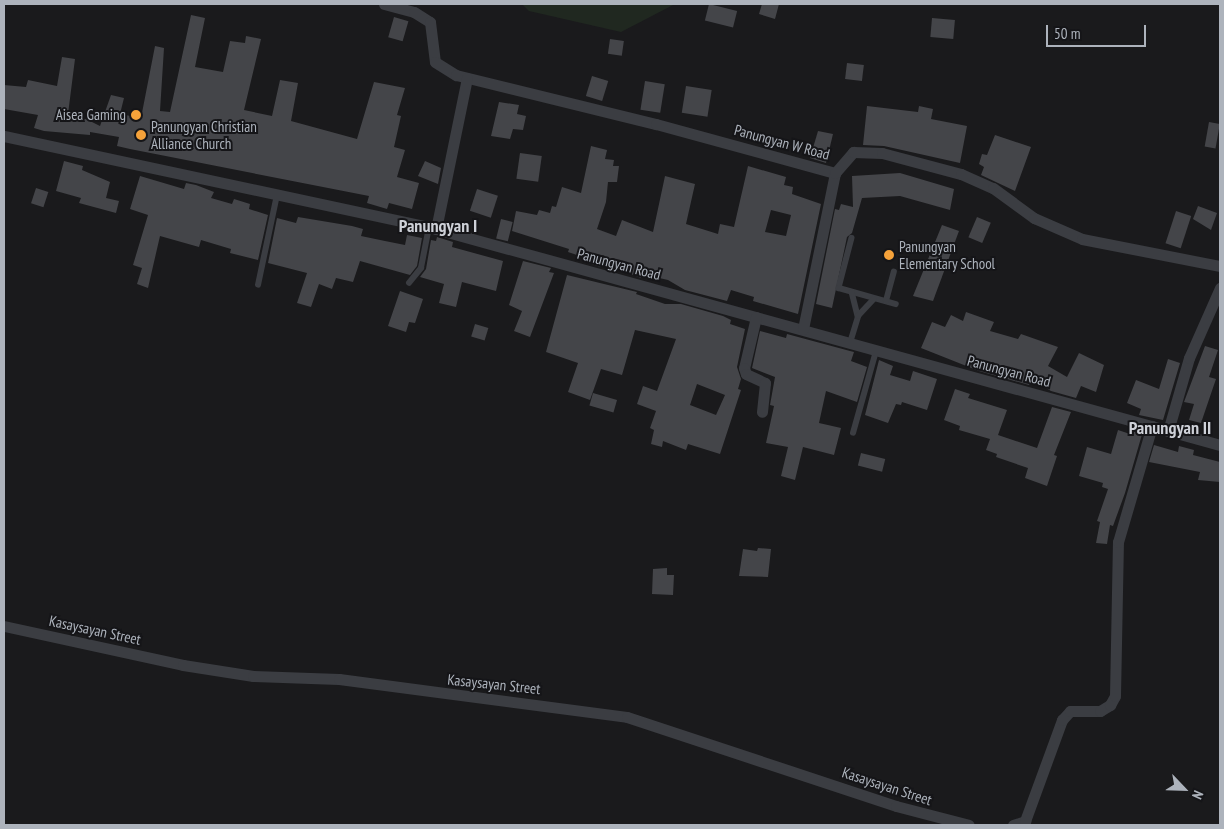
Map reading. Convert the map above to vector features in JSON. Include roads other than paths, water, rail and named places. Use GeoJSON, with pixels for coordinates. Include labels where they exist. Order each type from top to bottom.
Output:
{"type":"FeatureCollection","features":[{"type":"Feature","properties":{"kind":"street","name":"Panungyan W Road"},"geometry":{"type":"LineString","coordinates":[[384,4],[424,16],[430,22],[435,62],[467,78],[656,124],[835,173],[846,157],[866,150],[919,162],[961,174],[992,188],[1034,218],[1082,239],[1220,266]]}},
{"type":"Feature","properties":{"kind":"street"},"geometry":{"type":"LineString","coordinates":[[432,228],[467,78]]}},
{"type":"Feature","properties":{"kind":"street","name":"Panungyan Road"},"geometry":{"type":"LineString","coordinates":[[4,136],[432,228],[1220,445]]}},
{"type":"Feature","properties":{"kind":"street"},"geometry":{"type":"LineString","coordinates":[[803,329],[835,173]]}},
{"type":"Feature","properties":{"kind":"street"},"geometry":{"type":"LineString","coordinates":[[1168,430],[1190,358],[1220,288]]}},
{"type":"Feature","properties":{"kind":"street"},"geometry":{"type":"LineString","coordinates":[[756,317],[744,368],[746,374],[765,384],[762,412]]}},
{"type":"Feature","properties":{"kind":"street"},"geometry":{"type":"LineString","coordinates":[[1013,825],[1024,821],[1062,720],[1070,712],[1100,711],[1110,706],[1115,696],[1118,542],[1152,426]]}},
{"type":"Feature","properties":{"kind":"street","name":"Kasaysayan Street"},"geometry":{"type":"LineString","coordinates":[[4,626],[183,665],[253,676],[347,680],[627,716],[896,806],[970,825]]}},
{"type":"Feature","properties":{"kind":"lane"},"geometry":{"type":"LineString","coordinates":[[258,285],[277,195]]}},
{"type":"Feature","properties":{"kind":"lane"},"geometry":{"type":"LineString","coordinates":[[409,283],[421,268],[432,228]]}},
{"type":"Feature","properties":{"kind":"lane"},"geometry":{"type":"LineString","coordinates":[[852,238],[839,288],[896,304]]}},
{"type":"Feature","properties":{"kind":"lane"},"geometry":{"type":"LineString","coordinates":[[886,301],[894,272]]}},
{"type":"Feature","properties":{"kind":"lane"},"geometry":{"type":"LineString","coordinates":[[852,292],[858,316]]}},
{"type":"Feature","properties":{"kind":"lane"},"geometry":{"type":"LineString","coordinates":[[850,343],[858,316],[874,299]]}},
{"type":"Feature","properties":{"kind":"lane"},"geometry":{"type":"LineString","coordinates":[[853,433],[876,351]]}},
{"type":"Feature","properties":{"kind":"place","name":"Aisea Gaming"},"geometry":{"type":"Point","coordinates":[136,115]}},
{"type":"Feature","properties":{"kind":"place","name":"Panungyan Christian Alliance Church"},"geometry":{"type":"Point","coordinates":[141,135]}},
{"type":"Feature","properties":{"kind":"place","name":"Panungyan Elementary School"},"geometry":{"type":"Point","coordinates":[889,255]}},
{"type":"Feature","properties":{"kind":"district","name":"Panungyan I"},"geometry":{"type":"Point","coordinates":[438,226]}},
{"type":"Feature","properties":{"kind":"district","name":"Panungyan II"},"geometry":{"type":"Point","coordinates":[1170,428]}}]}
